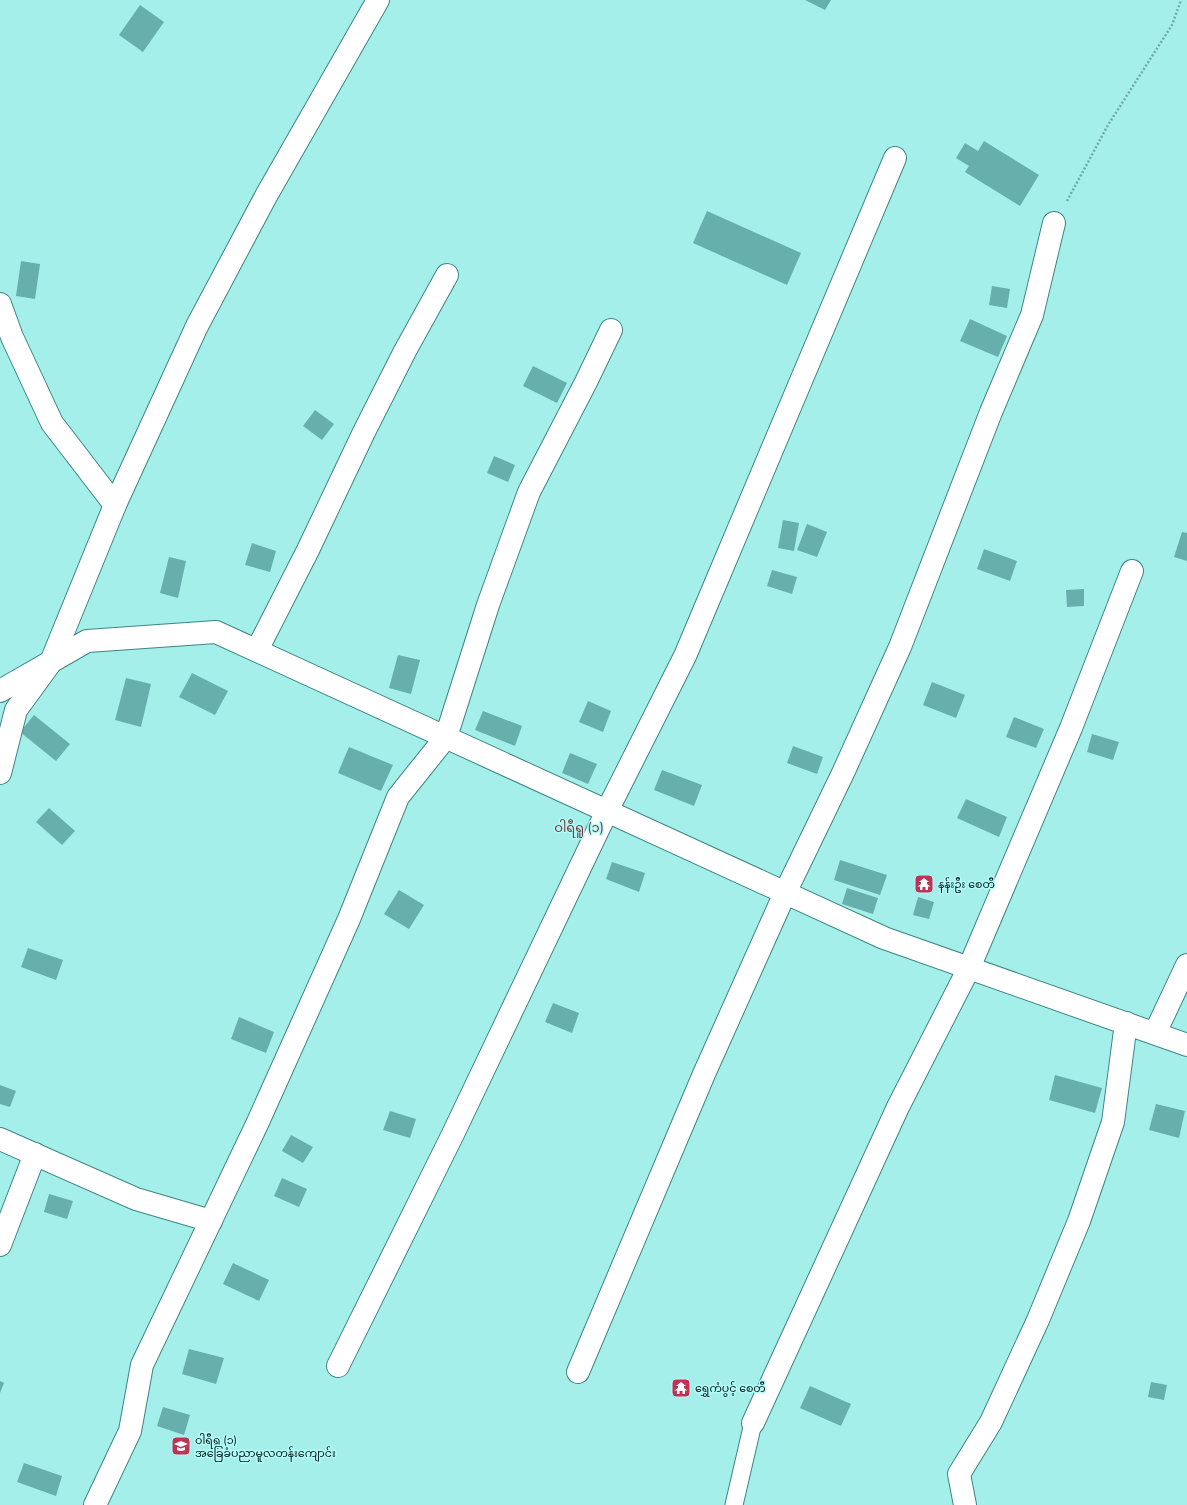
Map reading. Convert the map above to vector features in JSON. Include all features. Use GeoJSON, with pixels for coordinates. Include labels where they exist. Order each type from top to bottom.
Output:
{"type":"FeatureCollection","features":[{"type":"Feature","properties":{"kind":"street"},"geometry":{"type":"LineString","coordinates":[[0,773],[16,710],[51,662],[115,505],[197,326],[266,196],[378,0]]}},
{"type":"Feature","properties":{"kind":"street"},"geometry":{"type":"LineString","coordinates":[[338,1366],[452,1136],[607,811],[685,656],[895,158]]}},
{"type":"Feature","properties":{"kind":"street"},"geometry":{"type":"LineString","coordinates":[[578,1372],[704,1074],[785,893],[843,773],[900,647],[991,412],[1032,315],[1054,223]]}},
{"type":"Feature","properties":{"kind":"street"},"geometry":{"type":"LineString","coordinates":[[257,650],[308,550],[364,432],[447,275]]}},
{"type":"Feature","properties":{"kind":"street"},"geometry":{"type":"LineString","coordinates":[[0,304],[12,337],[52,423],[115,505]]}},
{"type":"Feature","properties":{"kind":"street"},"geometry":{"type":"LineString","coordinates":[[95,1505],[130,1431],[142,1365],[262,1115],[342,934],[398,797],[446,737],[488,605],[529,492],[611,330]]}},
{"type":"Feature","properties":{"kind":"street"},"geometry":{"type":"LineString","coordinates":[[754,1423],[898,1107],[969,968],[1071,728],[1132,571]]}},
{"type":"Feature","properties":{"kind":"street"},"geometry":{"type":"LineString","coordinates":[[0,691],[87,641],[216,632],[884,938],[1187,1044]]}},
{"type":"Feature","properties":{"kind":"street"},"geometry":{"type":"LineString","coordinates":[[1155,1033],[1187,965]]}},
{"type":"Feature","properties":{"kind":"street"},"geometry":{"type":"LineString","coordinates":[[965,1505],[958,1474],[991,1422],[1038,1320],[1079,1220],[1113,1122],[1126,1023]]}},
{"type":"Feature","properties":{"kind":"street"},"geometry":{"type":"LineString","coordinates":[[0,1139],[136,1199],[211,1221]]}},
{"type":"Feature","properties":{"kind":"street"},"geometry":{"type":"LineString","coordinates":[[0,1245],[35,1154]]}},
{"type":"Feature","properties":{"kind":"lane"},"geometry":{"type":"LineString","coordinates":[[734,1505],[754,1423]]}},
{"type":"Feature","properties":{"kind":"path"},"geometry":{"type":"LineString","coordinates":[[1054,223],[1108,125],[1172,25],[1181,0]]}},
{"type":"Feature","properties":{"kind":"building"},"geometry":{"type":"Polygon","coordinates":[[[805,0],[831,0],[825,10],[805,0]]]}},
{"type":"Feature","properties":{"kind":"building"},"geometry":{"type":"Polygon","coordinates":[[[140,5],[164,22],[143,52],[119,35],[140,5]]]}},
{"type":"Feature","properties":{"kind":"building"},"geometry":{"type":"Polygon","coordinates":[[[984,141],[1039,175],[1020,206],[965,172],[969,166],[956,158],[965,143],[978,151],[984,141]]]}},
{"type":"Feature","properties":{"kind":"building"},"geometry":{"type":"Polygon","coordinates":[[[707,211],[801,253],[787,285],[693,243],[707,211]]]}},
{"type":"Feature","properties":{"kind":"building"},"geometry":{"type":"Polygon","coordinates":[[[21,261],[40,264],[35,299],[16,296],[21,261]]]}},
{"type":"Feature","properties":{"kind":"building"},"geometry":{"type":"Polygon","coordinates":[[[992,286],[1010,289],[1007,308],[989,305],[992,286]]]}},
{"type":"Feature","properties":{"kind":"building"},"geometry":{"type":"Polygon","coordinates":[[[970,319],[1007,336],[998,357],[960,341],[970,319]]]}},
{"type":"Feature","properties":{"kind":"building"},"geometry":{"type":"Polygon","coordinates":[[[533,366],[567,383],[557,403],[523,386],[533,366]]]}},
{"type":"Feature","properties":{"kind":"building"},"geometry":{"type":"Polygon","coordinates":[[[315,410],[334,424],[322,440],[303,426],[315,410]]]}},
{"type":"Feature","properties":{"kind":"building"},"geometry":{"type":"Polygon","coordinates":[[[494,456],[515,465],[508,482],[487,473],[494,456]]]}},
{"type":"Feature","properties":{"kind":"building"},"geometry":{"type":"Polygon","coordinates":[[[783,520],[799,523],[794,551],[778,548],[783,520]]]}},
{"type":"Feature","properties":{"kind":"building"},"geometry":{"type":"Polygon","coordinates":[[[807,524],[827,532],[817,557],[797,550],[807,524]]]}},
{"type":"Feature","properties":{"kind":"building"},"geometry":{"type":"Polygon","coordinates":[[[1182,532],[1187,533],[1187,561],[1174,557],[1182,532]]]}},
{"type":"Feature","properties":{"kind":"building"},"geometry":{"type":"Polygon","coordinates":[[[252,543],[276,551],[270,572],[245,565],[252,543]]]}},
{"type":"Feature","properties":{"kind":"building"},"geometry":{"type":"Polygon","coordinates":[[[984,549],[1017,561],[1010,581],[977,569],[984,549]]]}},
{"type":"Feature","properties":{"kind":"building"},"geometry":{"type":"Polygon","coordinates":[[[169,557],[186,561],[178,598],[160,593],[169,557]]]}},
{"type":"Feature","properties":{"kind":"building"},"geometry":{"type":"Polygon","coordinates":[[[772,570],[797,577],[792,594],[767,586],[772,570]]]}},
{"type":"Feature","properties":{"kind":"building"},"geometry":{"type":"Polygon","coordinates":[[[1084,589],[1084,606],[1067,607],[1066,590],[1084,589]]]}},
{"type":"Feature","properties":{"kind":"building"},"geometry":{"type":"Polygon","coordinates":[[[398,655],[420,660],[411,694],[389,688],[398,655]]]}},
{"type":"Feature","properties":{"kind":"building"},"geometry":{"type":"Polygon","coordinates":[[[192,673],[228,691],[215,715],[179,697],[192,673]]]}},
{"type":"Feature","properties":{"kind":"building"},"geometry":{"type":"Polygon","coordinates":[[[126,678],[151,684],[141,727],[115,720],[126,678]]]}},
{"type":"Feature","properties":{"kind":"building"},"geometry":{"type":"Polygon","coordinates":[[[932,682],[965,695],[956,718],[923,705],[932,682]]]}},
{"type":"Feature","properties":{"kind":"building"},"geometry":{"type":"Polygon","coordinates":[[[588,701],[611,711],[603,732],[579,722],[588,701]]]}},
{"type":"Feature","properties":{"kind":"building"},"geometry":{"type":"Polygon","coordinates":[[[483,711],[522,726],[515,746],[475,730],[483,711]]]}},
{"type":"Feature","properties":{"kind":"building"},"geometry":{"type":"Polygon","coordinates":[[[34,715],[70,744],[56,761],[20,732],[34,715]]]}},
{"type":"Feature","properties":{"kind":"building"},"geometry":{"type":"Polygon","coordinates":[[[1014,717],[1044,729],[1036,748],[1006,737],[1014,717]]]}},
{"type":"Feature","properties":{"kind":"building"},"geometry":{"type":"Polygon","coordinates":[[[1092,734],[1119,742],[1113,760],[1087,752],[1092,734]]]}},
{"type":"Feature","properties":{"kind":"building"},"geometry":{"type":"Polygon","coordinates":[[[793,746],[823,757],[817,774],[787,763],[793,746]]]}},
{"type":"Feature","properties":{"kind":"building"},"geometry":{"type":"Polygon","coordinates":[[[349,747],[393,765],[381,791],[338,773],[349,747]]]}},
{"type":"Feature","properties":{"kind":"building"},"geometry":{"type":"Polygon","coordinates":[[[570,753],[597,764],[588,784],[562,773],[570,753]]]}},
{"type":"Feature","properties":{"kind":"building"},"geometry":{"type":"Polygon","coordinates":[[[662,770],[702,785],[694,806],[654,790],[662,770]]]}},
{"type":"Feature","properties":{"kind":"building"},"geometry":{"type":"Polygon","coordinates":[[[966,799],[1007,817],[999,837],[957,818],[966,799]]]}},
{"type":"Feature","properties":{"kind":"building"},"geometry":{"type":"Polygon","coordinates":[[[49,808],[75,831],[62,845],[36,822],[49,808]]]}},
{"type":"Feature","properties":{"kind":"building"},"geometry":{"type":"Polygon","coordinates":[[[840,860],[887,875],[880,895],[834,880],[840,860]]]}},
{"type":"Feature","properties":{"kind":"building"},"geometry":{"type":"Polygon","coordinates":[[[612,862],[645,873],[639,892],[606,879],[612,862]]]}},
{"type":"Feature","properties":{"kind":"building"},"geometry":{"type":"Polygon","coordinates":[[[847,888],[878,898],[873,914],[842,904],[847,888]]]}},
{"type":"Feature","properties":{"kind":"building"},"geometry":{"type":"Polygon","coordinates":[[[399,890],[424,905],[409,929],[384,914],[399,890]]]}},
{"type":"Feature","properties":{"kind":"building"},"geometry":{"type":"Polygon","coordinates":[[[918,897],[934,902],[929,919],[913,915],[918,897]]]}},
{"type":"Feature","properties":{"kind":"building"},"geometry":{"type":"Polygon","coordinates":[[[28,948],[63,960],[56,980],[21,967],[28,948]]]}},
{"type":"Feature","properties":{"kind":"building"},"geometry":{"type":"Polygon","coordinates":[[[553,1003],[579,1013],[572,1033],[545,1022],[553,1003]]]}},
{"type":"Feature","properties":{"kind":"building"},"geometry":{"type":"Polygon","coordinates":[[[239,1017],[274,1032],[266,1053],[231,1039],[239,1017]]]}},
{"type":"Feature","properties":{"kind":"building"},"geometry":{"type":"Polygon","coordinates":[[[1055,1075],[1102,1088],[1095,1113],[1049,1100],[1055,1075]]]}},
{"type":"Feature","properties":{"kind":"building"},"geometry":{"type":"Polygon","coordinates":[[[0,1085],[16,1091],[10,1107],[0,1104],[0,1085]]]}},
{"type":"Feature","properties":{"kind":"building"},"geometry":{"type":"Polygon","coordinates":[[[1156,1104],[1185,1111],[1179,1138],[1149,1130],[1156,1104]]]}},
{"type":"Feature","properties":{"kind":"building"},"geometry":{"type":"Polygon","coordinates":[[[390,1111],[416,1119],[410,1138],[383,1130],[390,1111]]]}},
{"type":"Feature","properties":{"kind":"building"},"geometry":{"type":"Polygon","coordinates":[[[291,1135],[313,1147],[303,1163],[282,1151],[291,1135]]]}},
{"type":"Feature","properties":{"kind":"building"},"geometry":{"type":"Polygon","coordinates":[[[282,1178],[307,1189],[299,1207],[274,1196],[282,1178]]]}},
{"type":"Feature","properties":{"kind":"building"},"geometry":{"type":"Polygon","coordinates":[[[49,1194],[73,1201],[67,1219],[44,1212],[49,1194]]]}},
{"type":"Feature","properties":{"kind":"building"},"geometry":{"type":"Polygon","coordinates":[[[233,1263],[269,1280],[259,1301],[223,1284],[233,1263]]]}},
{"type":"Feature","properties":{"kind":"building"},"geometry":{"type":"Polygon","coordinates":[[[189,1349],[224,1358],[216,1384],[182,1374],[189,1349]]]}},
{"type":"Feature","properties":{"kind":"building"},"geometry":{"type":"Polygon","coordinates":[[[0,1381],[4,1383],[0,1393],[0,1381]]]}},
{"type":"Feature","properties":{"kind":"building"},"geometry":{"type":"Polygon","coordinates":[[[1151,1382],[1167,1385],[1164,1400],[1148,1397],[1151,1382]]]}},
{"type":"Feature","properties":{"kind":"building"},"geometry":{"type":"Polygon","coordinates":[[[810,1386],[851,1404],[841,1426],[800,1408],[810,1386]]]}},
{"type":"Feature","properties":{"kind":"building"},"geometry":{"type":"Polygon","coordinates":[[[163,1407],[190,1415],[184,1435],[157,1426],[163,1407]]]}},
{"type":"Feature","properties":{"kind":"building"},"geometry":{"type":"Polygon","coordinates":[[[24,1463],[62,1476],[56,1496],[17,1482],[24,1463]]]}},
{"type":"Feature","properties":{"kind":"place","name":"နန်းဦး စေတီ"},"geometry":{"type":"Point","coordinates":[924,884]}},
{"type":"Feature","properties":{"kind":"place","name":"ရွှေကံပွင့် စေတီ"},"geometry":{"type":"Point","coordinates":[681,1388]}},
{"type":"Feature","properties":{"kind":"place","name":"ဝါရီရူ (၁) အခြေခံပညာမူလတန်းကျောင်း"},"geometry":{"type":"Point","coordinates":[181,1446]}},
{"type":"Feature","properties":{"kind":"district","name":"ဝါရီရူ (၁)"},"geometry":{"type":"Point","coordinates":[579,827]}}]}
